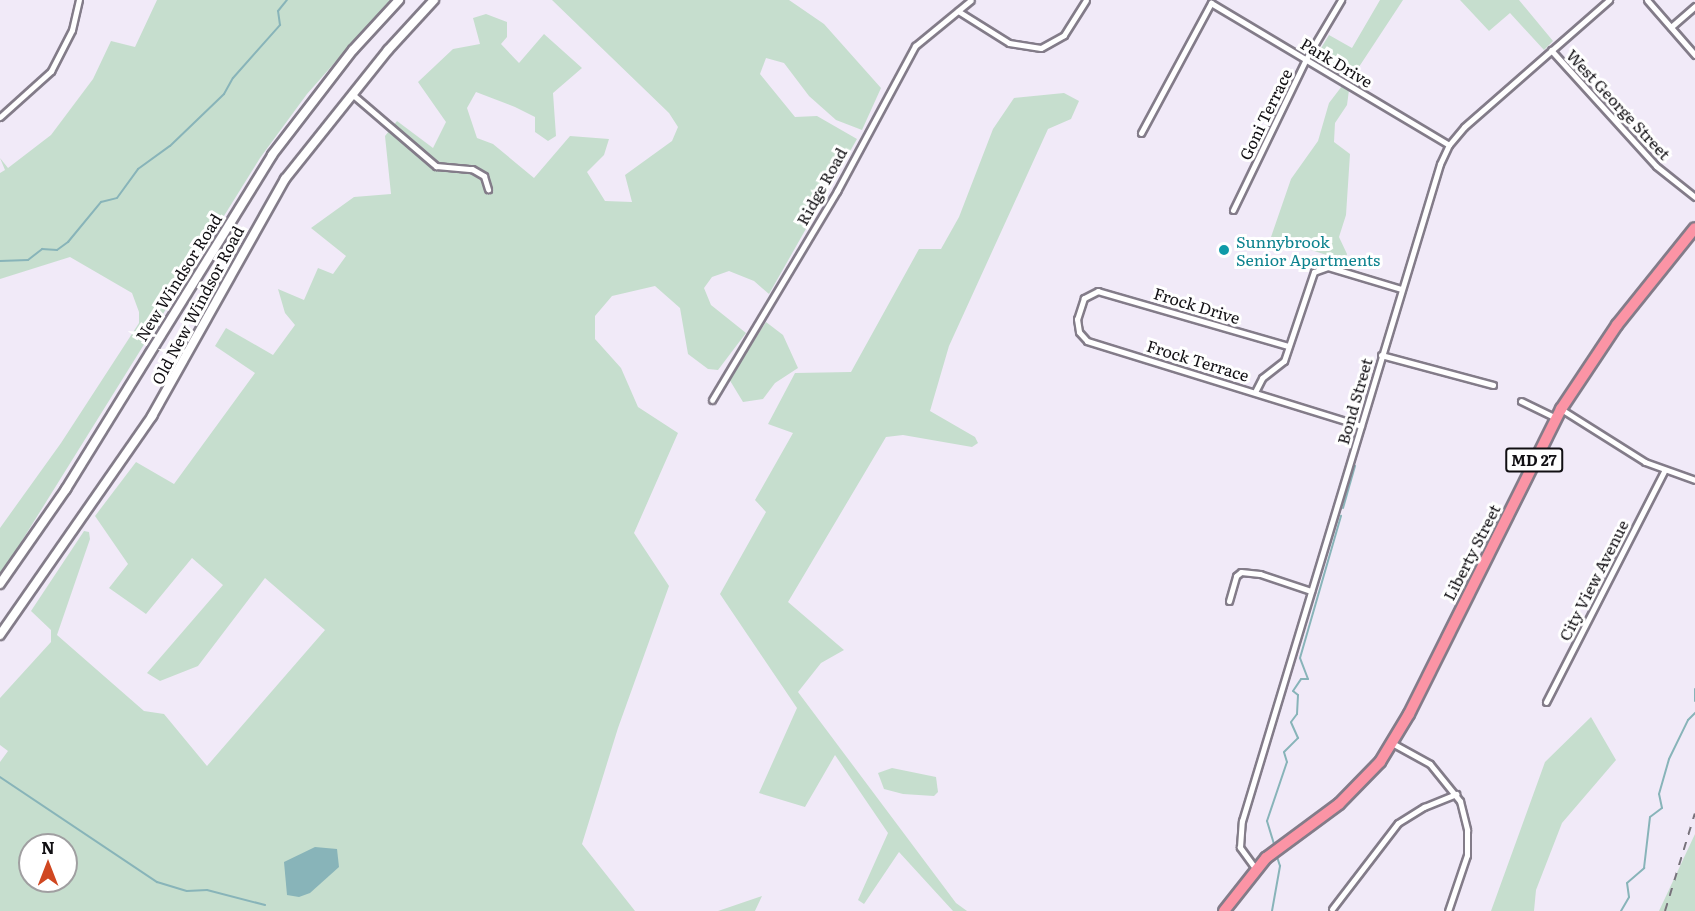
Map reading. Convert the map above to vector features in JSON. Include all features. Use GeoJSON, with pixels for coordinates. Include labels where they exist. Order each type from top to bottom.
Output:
{"type":"FeatureCollection","features":[{"type":"Feature","properties":{"kind":"highway","name":"Liberty Street"},"geometry":{"type":"LineString","coordinates":[[1255,868],[1346,798],[1392,743],[1559,413],[1617,325],[1695,228]]}},
{"type":"Feature","properties":{"kind":"highway","name":"MD 27"},"geometry":{"type":"LineString","coordinates":[[1224,911],[1255,868]]}},
{"type":"Feature","properties":{"kind":"street"},"geometry":{"type":"LineString","coordinates":[[0,117],[51,71],[72,30],[79,0]]}},
{"type":"Feature","properties":{"kind":"street","name":"New Windsor Road"},"geometry":{"type":"LineString","coordinates":[[0,584],[66,489],[255,180],[340,66],[399,0]]}},
{"type":"Feature","properties":{"kind":"street","name":"Old New Windsor Road"},"geometry":{"type":"LineString","coordinates":[[0,635],[152,416],[285,179],[352,94],[434,0]]}},
{"type":"Feature","properties":{"kind":"street","name":"Ridge Road"},"geometry":{"type":"LineString","coordinates":[[711,400],[837,191],[915,46],[932,28],[971,0]]}},
{"type":"Feature","properties":{"kind":"street"},"geometry":{"type":"LineString","coordinates":[[958,11],[1009,43],[1041,48],[1064,35],[1086,0]]}},
{"type":"Feature","properties":{"kind":"street","name":"Goni Terrace"},"geometry":{"type":"LineString","coordinates":[[1233,210],[1306,59],[1341,0]]}},
{"type":"Feature","properties":{"kind":"street","name":"Bond Street"},"geometry":{"type":"LineString","coordinates":[[1255,868],[1240,847],[1242,821],[1311,591],[1330,540],[1360,426],[1401,289],[1449,145],[1482,110],[1609,0]]}},
{"type":"Feature","properties":{"kind":"street"},"geometry":{"type":"LineString","coordinates":[[1647,0],[1695,55]]}},
{"type":"Feature","properties":{"kind":"street","name":"Park Drive"},"geometry":{"type":"LineString","coordinates":[[1141,133],[1211,3],[1449,145]]}},
{"type":"Feature","properties":{"kind":"street"},"geometry":{"type":"LineString","coordinates":[[1671,27],[1695,6]]}},
{"type":"Feature","properties":{"kind":"street","name":"West George Street"},"geometry":{"type":"LineString","coordinates":[[1551,50],[1656,166],[1695,197]]}},
{"type":"Feature","properties":{"kind":"street"},"geometry":{"type":"LineString","coordinates":[[352,94],[436,166],[472,169],[484,176],[488,189]]}},
{"type":"Feature","properties":{"kind":"street"},"geometry":{"type":"LineString","coordinates":[[1255,392],[1266,374],[1281,365],[1308,279],[1318,268],[1333,268],[1401,289]]}},
{"type":"Feature","properties":{"kind":"street","name":"Frock Drive"},"geometry":{"type":"LineString","coordinates":[[1098,291],[1288,346]]}},
{"type":"Feature","properties":{"kind":"street","name":"Frock Terrace"},"geometry":{"type":"LineString","coordinates":[[1098,291],[1086,296],[1081,305],[1076,324],[1084,339],[1255,392],[1271,400],[1360,426]]}},
{"type":"Feature","properties":{"kind":"street"},"geometry":{"type":"LineString","coordinates":[[1381,355],[1493,385]]}},
{"type":"Feature","properties":{"kind":"street"},"geometry":{"type":"LineString","coordinates":[[1521,401],[1559,413],[1664,471],[1695,480]]}},
{"type":"Feature","properties":{"kind":"street","name":"City View Avenue"},"geometry":{"type":"LineString","coordinates":[[1546,702],[1664,471]]}},
{"type":"Feature","properties":{"kind":"street"},"geometry":{"type":"LineString","coordinates":[[1228,601],[1236,576],[1241,572],[1260,574],[1311,591]]}},
{"type":"Feature","properties":{"kind":"street"},"geometry":{"type":"LineString","coordinates":[[1392,743],[1430,764],[1456,794],[1464,815],[1468,843],[1465,866],[1448,911]]}},
{"type":"Feature","properties":{"kind":"street"},"geometry":{"type":"LineString","coordinates":[[1332,909],[1398,823],[1424,807],[1456,794]]}},
{"type":"Feature","properties":{"kind":"shaded area"},"geometry":{"type":"Polygon","coordinates":[[[157,0],[390,0],[307,94],[260,158],[0,576],[0,528],[61,443],[139,323],[139,312],[132,293],[70,257],[0,279],[0,173],[5,170],[0,158],[8,168],[51,135],[93,79],[111,41],[135,47],[157,0]]]}},
{"type":"Feature","properties":{"kind":"shaded area"},"geometry":{"type":"Polygon","coordinates":[[[552,0],[789,0],[824,24],[881,88],[862,130],[836,120],[809,96],[784,63],[766,58],[760,74],[795,117],[817,116],[857,139],[769,294],[754,281],[729,271],[712,277],[704,288],[711,305],[746,333],[718,370],[708,369],[688,354],[680,308],[655,286],[612,296],[595,316],[595,339],[621,368],[638,407],[678,433],[634,533],[669,586],[618,728],[582,844],[635,911],[0,911],[0,762],[8,751],[0,745],[0,698],[51,642],[51,630],[31,611],[84,531],[89,532],[90,539],[57,635],[144,711],[164,714],[207,766],[325,630],[265,578],[198,666],[160,681],[147,673],[223,585],[192,558],[146,614],[109,588],[128,564],[95,516],[136,462],[174,484],[255,373],[215,346],[226,328],[273,355],[295,325],[285,313],[278,289],[304,300],[318,268],[333,274],[346,256],[311,228],[354,197],[391,194],[385,136],[397,121],[433,148],[446,122],[418,82],[453,49],[480,44],[473,18],[486,14],[507,22],[507,37],[501,44],[519,63],[544,34],[582,68],[553,93],[556,136],[548,141],[535,132],[535,117],[515,107],[476,92],[467,108],[477,138],[493,144],[534,178],[570,136],[609,139],[604,155],[587,172],[605,201],[632,202],[625,175],[672,141],[678,127],[669,113],[552,0]]]}},
{"type":"Feature","properties":{"kind":"shaded area"},"geometry":{"type":"Polygon","coordinates":[[[1380,0],[1403,0],[1351,79],[1315,58],[1329,35],[1352,48],[1380,0]]]}},
{"type":"Feature","properties":{"kind":"shaded area"},"geometry":{"type":"Polygon","coordinates":[[[1460,0],[1519,0],[1553,41],[1544,50],[1510,13],[1489,31],[1460,0]]]}},
{"type":"Feature","properties":{"kind":"shaded area"},"geometry":{"type":"Polygon","coordinates":[[[1342,86],[1349,90],[1347,105],[1335,123],[1334,142],[1350,154],[1346,215],[1339,237],[1347,254],[1345,261],[1271,237],[1291,179],[1318,141],[1329,103],[1342,86]]]}},
{"type":"Feature","properties":{"kind":"shaded area"},"geometry":{"type":"Polygon","coordinates":[[[1064,93],[1079,101],[1071,119],[1048,129],[949,346],[930,411],[975,437],[978,443],[972,447],[903,435],[886,437],[788,602],[844,650],[821,663],[798,692],[956,903],[967,911],[953,911],[899,852],[864,904],[858,900],[888,833],[835,755],[805,807],[759,793],[797,708],[720,594],[766,512],[755,500],[793,433],[768,424],[795,373],[851,372],[919,249],[941,249],[959,217],[993,129],[1014,98],[1064,93]]]}},
{"type":"Feature","properties":{"kind":"shaded area"},"geometry":{"type":"Polygon","coordinates":[[[766,322],[783,335],[798,368],[775,383],[763,399],[743,402],[729,379],[766,322]]]}},
{"type":"Feature","properties":{"kind":"shaded area"},"geometry":{"type":"Polygon","coordinates":[[[1591,717],[1616,760],[1562,823],[1536,890],[1534,911],[1491,911],[1545,762],[1591,717]]]}},
{"type":"Feature","properties":{"kind":"shaded area"},"geometry":{"type":"Polygon","coordinates":[[[892,768],[936,777],[938,792],[934,796],[903,794],[884,789],[878,773],[892,768]]]}},
{"type":"Feature","properties":{"kind":"shaded area"},"geometry":{"type":"Polygon","coordinates":[[[1695,834],[1695,911],[1659,911],[1695,834]]]}},
{"type":"Feature","properties":{"kind":"shaded area"},"geometry":{"type":"Polygon","coordinates":[[[315,847],[337,849],[339,867],[310,893],[299,897],[287,895],[284,862],[315,847]]]}},
{"type":"Feature","properties":{"kind":"shaded area"},"geometry":{"type":"Polygon","coordinates":[[[762,896],[755,911],[718,911],[762,896]]]}},
{"type":"Feature","properties":{"kind":"waterway"},"geometry":{"type":"LineString","coordinates":[[0,261],[28,260],[42,249],[57,250],[68,242],[101,202],[117,198],[138,169],[170,146],[224,94],[233,78],[280,25],[278,11],[287,0]]}},
{"type":"Feature","properties":{"kind":"waterway"},"geometry":{"type":"LineString","coordinates":[[1343,508],[1355,466]]}},
{"type":"Feature","properties":{"kind":"waterway"},"geometry":{"type":"LineString","coordinates":[[1274,844],[1267,821],[1287,762],[1284,752],[1298,738],[1291,722],[1297,714],[1298,695],[1293,691],[1301,679],[1308,679],[1300,658],[1341,516]]}},
{"type":"Feature","properties":{"kind":"waterway"},"geometry":{"type":"LineString","coordinates":[[1695,689],[1695,701]]}},
{"type":"Feature","properties":{"kind":"waterway"},"geometry":{"type":"LineString","coordinates":[[1621,911],[1629,897],[1627,883],[1644,868],[1650,817],[1662,808],[1659,794],[1669,759],[1688,720],[1695,713]]}},
{"type":"Feature","properties":{"kind":"waterway"},"geometry":{"type":"LineString","coordinates":[[0,777],[157,882],[187,891],[207,890],[265,905]]}},
{"type":"Feature","properties":{"kind":"waterway"},"geometry":{"type":"LineString","coordinates":[[1272,911],[1280,866],[1277,857]]}},
{"type":"Feature","properties":{"kind":"railway"},"geometry":{"type":"LineString","coordinates":[[1665,911],[1695,813]]}},
{"type":"Feature","properties":{"kind":"place","name":"Sunnybrook Senior Apartments"},"geometry":{"type":"Point","coordinates":[1224,250]}}]}
